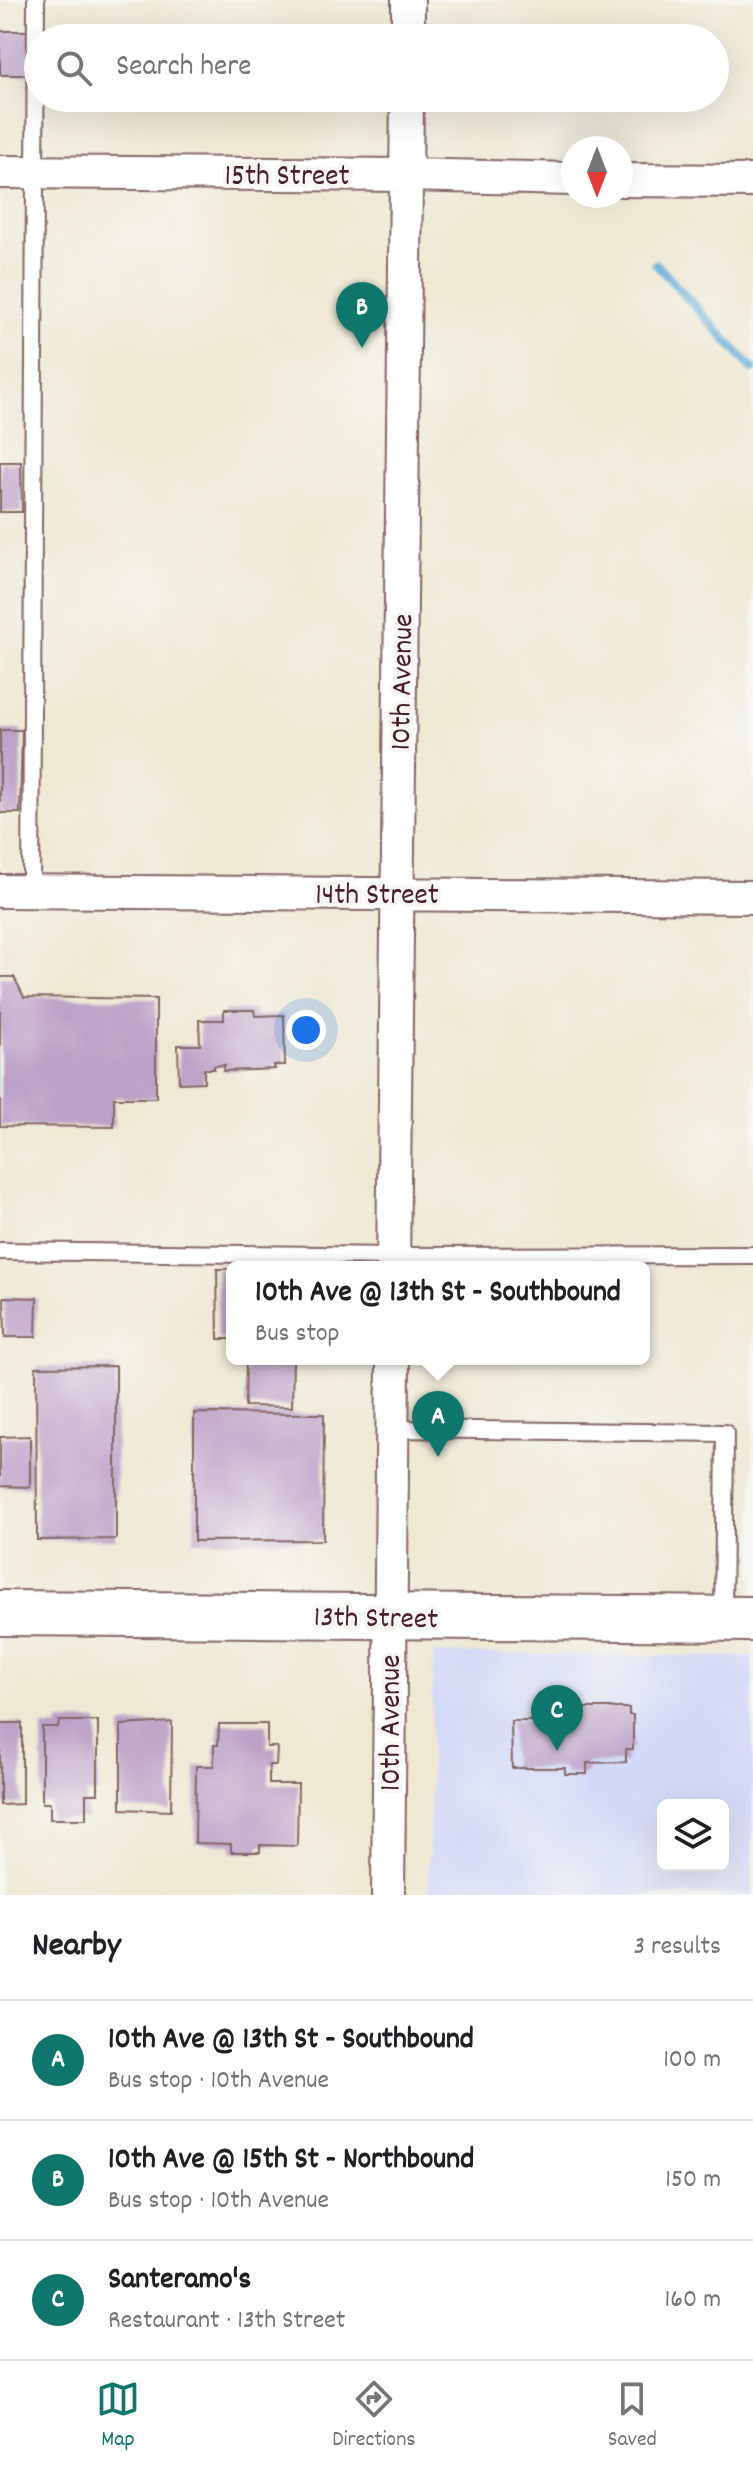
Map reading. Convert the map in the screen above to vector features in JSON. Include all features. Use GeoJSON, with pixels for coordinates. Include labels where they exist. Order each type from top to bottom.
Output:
{"type":"FeatureCollection","features":[{"type":"Feature","properties":{"kind":"street"},"geometry":{"type":"LineString","coordinates":[[408,0],[408,24]]}},
{"type":"Feature","properties":{"kind":"street","name":"10th Avenue"},"geometry":{"type":"LineString","coordinates":[[393,1261],[407,112]]}},
{"type":"Feature","properties":{"kind":"street","name":"15th Street"},"geometry":{"type":"LineString","coordinates":[[0,172],[561,179]]}},
{"type":"Feature","properties":{"kind":"street"},"geometry":{"type":"LineString","coordinates":[[633,180],[753,181]]}},
{"type":"Feature","properties":{"kind":"street","name":"14th Street"},"geometry":{"type":"LineString","coordinates":[[16,891],[753,897]]}},
{"type":"Feature","properties":{"kind":"street","name":"10th Avenue"},"geometry":{"type":"LineString","coordinates":[[388,1895],[393,1365]]}},
{"type":"Feature","properties":{"kind":"street","name":"13th Street"},"geometry":{"type":"LineString","coordinates":[[0,1613],[738,1619]]}},
{"type":"Feature","properties":{"kind":"lane"},"geometry":{"type":"LineString","coordinates":[[36,0],[36,24]]}},
{"type":"Feature","properties":{"kind":"lane"},"geometry":{"type":"LineString","coordinates":[[16,891],[35,112]]}},
{"type":"Feature","properties":{"kind":"lane"},"geometry":{"type":"LineString","coordinates":[[0,1251],[393,1261],[753,1255]]}},
{"type":"Feature","properties":{"kind":"lane"},"geometry":{"type":"LineString","coordinates":[[392,1429],[725,1433],[738,1619]]}},
{"type":"Feature","properties":{"kind":"shaded area"},"geometry":{"type":"Polygon","coordinates":[[[433,1653],[753,1657],[753,1895],[428,1895],[433,1653]]]}},
{"type":"Feature","properties":{"kind":"building"},"geometry":{"type":"Polygon","coordinates":[[[0,31],[24,31],[24,75],[0,75],[0,31]]]}},
{"type":"Feature","properties":{"kind":"building"},"geometry":{"type":"Polygon","coordinates":[[[0,462],[21,462],[22,512],[0,512],[0,462]]]}},
{"type":"Feature","properties":{"kind":"building"},"geometry":{"type":"Polygon","coordinates":[[[0,730],[22,730],[20,813],[0,813],[0,730]]]}},
{"type":"Feature","properties":{"kind":"building"},"geometry":{"type":"Polygon","coordinates":[[[0,977],[14,977],[24,997],[156,999],[156,1098],[114,1098],[114,1127],[0,1126],[0,977]]]}},
{"type":"Feature","properties":{"kind":"building"},"geometry":{"type":"Polygon","coordinates":[[[224,1010],[254,1010],[255,1016],[284,1015],[285,1065],[274,1065],[275,1069],[223,1071],[225,1065],[214,1066],[214,1069],[204,1069],[204,1082],[179,1083],[178,1045],[200,1045],[199,1020],[224,1020],[224,1010]]]}},
{"type":"Feature","properties":{"kind":"building"},"geometry":{"type":"Polygon","coordinates":[[[217,1269],[226,1269],[226,1339],[218,1339],[217,1269]]]}},
{"type":"Feature","properties":{"kind":"building"},"geometry":{"type":"Polygon","coordinates":[[[4,1297],[37,1298],[36,1337],[5,1337],[4,1297]]]}},
{"type":"Feature","properties":{"kind":"building"},"geometry":{"type":"Polygon","coordinates":[[[246,1365],[293,1365],[292,1407],[245,1406],[246,1365]]]}},
{"type":"Feature","properties":{"kind":"building"},"geometry":{"type":"Polygon","coordinates":[[[116,1366],[116,1539],[37,1540],[36,1367],[116,1366]]]}},
{"type":"Feature","properties":{"kind":"building"},"geometry":{"type":"Polygon","coordinates":[[[194,1413],[324,1414],[323,1540],[194,1541],[194,1413]]]}},
{"type":"Feature","properties":{"kind":"building"},"geometry":{"type":"Polygon","coordinates":[[[30,1436],[30,1487],[0,1486],[0,1437],[30,1436]]]}},
{"type":"Feature","properties":{"kind":"building"},"geometry":{"type":"Polygon","coordinates":[[[566,1708],[629,1708],[629,1715],[633,1715],[633,1749],[626,1749],[626,1762],[587,1763],[587,1774],[565,1774],[565,1768],[512,1768],[511,1721],[539,1721],[539,1715],[566,1715],[566,1708]]]}},
{"type":"Feature","properties":{"kind":"building"},"geometry":{"type":"Polygon","coordinates":[[[59,1721],[98,1721],[98,1794],[86,1794],[86,1819],[50,1819],[50,1803],[42,1803],[42,1727],[58,1727],[59,1721]]]}},
{"type":"Feature","properties":{"kind":"building"},"geometry":{"type":"Polygon","coordinates":[[[172,1722],[171,1811],[121,1809],[121,1725],[172,1722]]]}},
{"type":"Feature","properties":{"kind":"building"},"geometry":{"type":"Polygon","coordinates":[[[0,1723],[22,1723],[22,1804],[0,1805],[0,1723]]]}},
{"type":"Feature","properties":{"kind":"building"},"geometry":{"type":"Polygon","coordinates":[[[219,1724],[267,1724],[267,1747],[277,1747],[276,1765],[269,1765],[269,1784],[298,1784],[297,1846],[260,1845],[260,1852],[231,1852],[231,1844],[195,1843],[196,1766],[214,1766],[214,1745],[218,1745],[219,1724]]]}},
{"type":"Feature","properties":{"kind":"waterway"},"geometry":{"type":"LineString","coordinates":[[656,264],[753,369]]}},
{"type":"Feature","properties":{"kind":"place","name":"10th Ave @ 15th St - Northbound"},"geometry":{"type":"Point","coordinates":[362,348]}},
{"type":"Feature","properties":{"kind":"place","name":"10th Ave @ 13th St - Southbound"},"geometry":{"type":"Point","coordinates":[438,1457]}},
{"type":"Feature","properties":{"kind":"place","name":"Santeramo's"},"geometry":{"type":"Point","coordinates":[557,1751]}}]}
